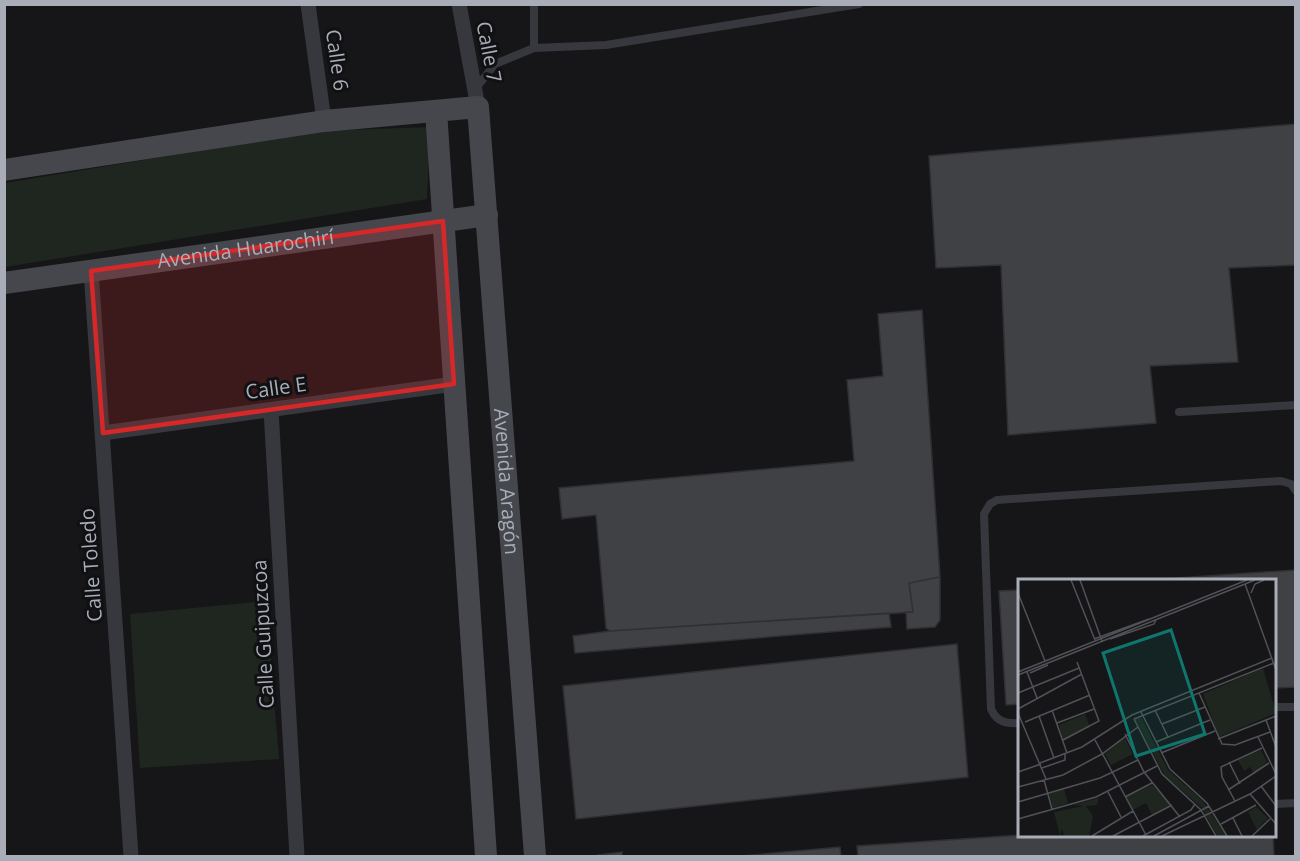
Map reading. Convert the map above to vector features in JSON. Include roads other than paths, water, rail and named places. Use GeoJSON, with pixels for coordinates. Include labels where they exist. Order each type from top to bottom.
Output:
{"type":"FeatureCollection","features":[{"type":"Feature","properties":{"kind":"street","name":"Calle 6"},"geometry":{"type":"LineString","coordinates":[[308,4],[324,121]]}},
{"type":"Feature","properties":{"kind":"street","name":"Calle 7"},"geometry":{"type":"LineString","coordinates":[[459,4],[477,98]]}},
{"type":"Feature","properties":{"kind":"street"},"geometry":{"type":"LineString","coordinates":[[4,170],[324,121],[436,111],[477,98]]}},
{"type":"Feature","properties":{"kind":"street","name":"Avenida Aragón"},"geometry":{"type":"LineString","coordinates":[[477,98],[536,856]]}},
{"type":"Feature","properties":{"kind":"street"},"geometry":{"type":"LineString","coordinates":[[436,111],[486,856]]}},
{"type":"Feature","properties":{"kind":"street","name":"Avenida Huarochirí"},"geometry":{"type":"LineString","coordinates":[[4,284],[487,215]]}},
{"type":"Feature","properties":{"kind":"street","name":"Calle Toledo"},"geometry":{"type":"LineString","coordinates":[[92,271],[131,856]]}},
{"type":"Feature","properties":{"kind":"street","name":"Calle E"},"geometry":{"type":"LineString","coordinates":[[103,433],[454,384]]}},
{"type":"Feature","properties":{"kind":"street","name":"Calle Guipuzcoa"},"geometry":{"type":"LineString","coordinates":[[271,410],[297,856]]}},
{"type":"Feature","properties":{"kind":"lane"},"geometry":{"type":"LineString","coordinates":[[534,4],[534,48]]}},
{"type":"Feature","properties":{"kind":"lane"},"geometry":{"type":"LineString","coordinates":[[477,98],[495,64],[534,48],[606,45],[859,4]]}},
{"type":"Feature","properties":{"kind":"lane"},"geometry":{"type":"LineString","coordinates":[[1179,412],[1296,405]]}},
{"type":"Feature","properties":{"kind":"lane"},"geometry":{"type":"LineString","coordinates":[[1018,723],[1002,722],[995,718],[991,709],[984,514],[990,504],[997,500],[1281,481],[1291,484],[1296,490]]}},
{"type":"Feature","properties":{"kind":"lane"},"geometry":{"type":"LineString","coordinates":[[1276,707],[1296,707]]}},
{"type":"Feature","properties":{"kind":"lane"},"geometry":{"type":"LineString","coordinates":[[1276,804],[1296,803]]}}]}
